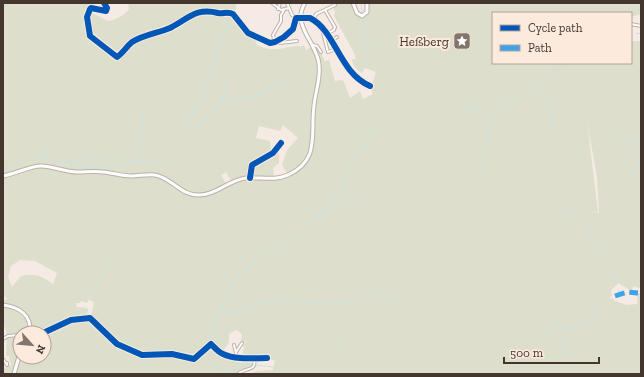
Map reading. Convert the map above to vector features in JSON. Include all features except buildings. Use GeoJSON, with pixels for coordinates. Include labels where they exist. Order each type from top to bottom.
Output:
{"type":"FeatureCollection","features":[{"type":"Feature","properties":{"kind":"main road"},"geometry":{"type":"LineString","coordinates":[[353,3],[357,13],[362,16],[367,12],[367,3]]}},
{"type":"Feature","properties":{"kind":"main road"},"geometry":{"type":"LineString","coordinates":[[3,176],[41,166],[70,172],[103,172],[131,176],[155,175],[167,180],[185,193],[199,196],[213,192],[237,180],[250,178],[275,179],[286,176],[300,167],[310,152],[314,138],[314,106],[320,75],[319,63],[313,44],[302,27],[300,19],[303,4]]}},
{"type":"Feature","properties":{"kind":"main road"},"geometry":{"type":"LineString","coordinates":[[3,305],[15,307],[25,314],[30,325]]}},
{"type":"Feature","properties":{"kind":"street"},"geometry":{"type":"LineString","coordinates":[[272,3],[278,9],[284,10],[288,8]]}},
{"type":"Feature","properties":{"kind":"street"},"geometry":{"type":"LineString","coordinates":[[278,9],[280,3]]}},
{"type":"Feature","properties":{"kind":"street"},"geometry":{"type":"LineString","coordinates":[[287,3],[292,15],[296,18],[310,18],[322,28],[348,68],[370,86]]}},
{"type":"Feature","properties":{"kind":"street"},"geometry":{"type":"LineString","coordinates":[[313,20],[316,14],[335,6]]}},
{"type":"Feature","properties":{"kind":"street"},"geometry":{"type":"LineString","coordinates":[[275,42],[273,35],[284,10]]}},
{"type":"Feature","properties":{"kind":"street"},"geometry":{"type":"LineString","coordinates":[[324,10],[335,27],[334,30],[326,34]]}},
{"type":"Feature","properties":{"kind":"street"},"geometry":{"type":"LineString","coordinates":[[260,39],[267,42],[278,41],[293,29],[296,18]]}},
{"type":"Feature","properties":{"kind":"street"},"geometry":{"type":"LineString","coordinates":[[322,28],[328,52],[336,49]]}},
{"type":"Feature","properties":{"kind":"street"},"geometry":{"type":"LineString","coordinates":[[331,41],[337,38]]}},
{"type":"Feature","properties":{"kind":"street"},"geometry":{"type":"LineString","coordinates":[[278,41],[279,43],[297,41]]}},
{"type":"Feature","properties":{"kind":"street"},"geometry":{"type":"LineString","coordinates":[[313,44],[322,52]]}},
{"type":"Feature","properties":{"kind":"street"},"geometry":{"type":"LineString","coordinates":[[250,178],[252,165],[273,153],[282,144]]}},
{"type":"Feature","properties":{"kind":"street"},"geometry":{"type":"LineString","coordinates":[[52,329],[71,320],[90,318],[117,344],[142,355],[177,354],[194,360],[211,344],[217,350],[226,355],[254,359],[267,358]]}},
{"type":"Feature","properties":{"kind":"street"},"geometry":{"type":"LineString","coordinates":[[236,352],[242,343]]}},
{"type":"Feature","properties":{"kind":"street"},"geometry":{"type":"LineString","coordinates":[[234,345],[237,357]]}},
{"type":"Feature","properties":{"kind":"street"},"geometry":{"type":"LineString","coordinates":[[3,359],[6,364],[8,364],[7,363]]}},
{"type":"Feature","properties":{"kind":"street"},"geometry":{"type":"LineString","coordinates":[[238,374],[243,370],[250,369],[254,366],[254,359]]}},
{"type":"Feature","properties":{"kind":"green space"},"geometry":{"type":"Polygon","coordinates":[[[3,3],[91,3],[92,8],[89,8],[89,11],[108,21],[117,19],[125,14],[129,9],[128,3],[236,3],[235,16],[249,32],[257,37],[256,44],[268,49],[300,47],[304,45],[306,50],[317,46],[325,61],[329,60],[335,81],[343,80],[350,98],[360,91],[363,99],[373,94],[371,88],[376,72],[365,68],[362,73],[354,66],[352,59],[356,59],[334,16],[335,12],[333,7],[336,6],[334,3],[351,3],[356,13],[361,17],[367,14],[369,10],[369,3],[641,3],[641,14],[632,17],[632,12],[492,12],[492,64],[632,64],[632,41],[641,41],[641,287],[639,288],[633,286],[632,290],[630,290],[618,283],[611,291],[612,296],[608,299],[613,298],[613,300],[626,305],[637,304],[638,293],[641,293],[641,374],[250,374],[256,371],[273,370],[275,361],[267,358],[254,358],[243,354],[244,347],[242,346],[247,341],[241,343],[242,334],[236,330],[229,334],[229,342],[222,353],[217,351],[225,356],[232,357],[236,362],[254,363],[254,366],[237,374],[3,374],[3,367],[6,368],[6,365],[11,365],[9,356],[6,356],[7,338],[9,335],[7,335],[3,320],[3,306],[13,308],[21,313],[28,325],[12,325],[12,365],[52,365],[52,325],[32,325],[30,318],[24,310],[15,306],[3,304],[3,300],[8,299],[3,295],[3,3]],[[587,121],[598,212],[584,210],[599,213],[597,177],[587,121]],[[283,125],[280,131],[259,126],[256,138],[270,141],[272,155],[279,151],[279,163],[273,168],[274,178],[250,176],[231,181],[226,172],[221,175],[226,184],[200,194],[183,193],[191,196],[206,196],[233,183],[241,181],[287,177],[288,175],[282,165],[287,150],[298,138],[283,125]],[[20,260],[11,266],[8,277],[12,287],[21,276],[26,275],[38,276],[53,284],[57,273],[35,261],[20,260]],[[94,289],[87,303],[81,301],[80,303],[76,303],[77,307],[87,308],[87,314],[91,316],[94,302],[89,300],[94,289]]]}},
{"type":"Feature","properties":{"kind":"waterway"},"geometry":{"type":"LineString","coordinates":[[361,3],[362,11]]}},
{"type":"Feature","properties":{"kind":"waterway"},"geometry":{"type":"LineString","coordinates":[[214,65],[226,31],[229,14]]}},
{"type":"Feature","properties":{"kind":"waterway"},"geometry":{"type":"LineString","coordinates":[[362,17],[364,22],[363,39],[367,52],[372,53]]}},
{"type":"Feature","properties":{"kind":"waterway"},"geometry":{"type":"LineString","coordinates":[[636,33],[641,34]]}},
{"type":"Feature","properties":{"kind":"waterway"},"geometry":{"type":"LineString","coordinates":[[363,41],[378,42]]}},
{"type":"Feature","properties":{"kind":"waterway"},"geometry":{"type":"LineString","coordinates":[[553,73],[558,68],[568,64]]}},
{"type":"Feature","properties":{"kind":"waterway"},"geometry":{"type":"LineString","coordinates":[[184,130],[205,92],[209,78],[215,67]]}},
{"type":"Feature","properties":{"kind":"waterway"},"geometry":{"type":"LineString","coordinates":[[493,116],[495,116],[502,108],[518,97],[544,86],[551,75]]}},
{"type":"Feature","properties":{"kind":"waterway"},"geometry":{"type":"LineString","coordinates":[[223,102],[228,81]]}},
{"type":"Feature","properties":{"kind":"waterway"},"geometry":{"type":"LineString","coordinates":[[211,115],[216,106],[225,102],[226,100],[233,100],[241,97],[248,98],[286,81]]}},
{"type":"Feature","properties":{"kind":"waterway"},"geometry":{"type":"LineString","coordinates":[[541,90],[547,100],[553,118],[553,135]]}},
{"type":"Feature","properties":{"kind":"waterway"},"geometry":{"type":"LineString","coordinates":[[468,100],[490,113]]}},
{"type":"Feature","properties":{"kind":"waterway"},"geometry":{"type":"LineString","coordinates":[[122,101],[140,113]]}},
{"type":"Feature","properties":{"kind":"waterway"},"geometry":{"type":"LineString","coordinates":[[464,109],[472,110],[479,108]]}},
{"type":"Feature","properties":{"kind":"waterway"},"geometry":{"type":"LineString","coordinates":[[139,154],[144,120],[142,114]]}},
{"type":"Feature","properties":{"kind":"waterway"},"geometry":{"type":"LineString","coordinates":[[190,137],[191,132],[210,116]]}},
{"type":"Feature","properties":{"kind":"waterway"},"geometry":{"type":"LineString","coordinates":[[482,183],[486,138],[492,119]]}},
{"type":"Feature","properties":{"kind":"waterway"},"geometry":{"type":"LineString","coordinates":[[356,155],[363,142],[375,127]]}},
{"type":"Feature","properties":{"kind":"waterway"},"geometry":{"type":"LineString","coordinates":[[616,137],[633,142]]}},
{"type":"Feature","properties":{"kind":"waterway"},"geometry":{"type":"LineString","coordinates":[[636,143],[641,143]]}},
{"type":"Feature","properties":{"kind":"waterway"},"geometry":{"type":"LineString","coordinates":[[44,155],[44,150],[48,144]]}},
{"type":"Feature","properties":{"kind":"waterway"},"geometry":{"type":"LineString","coordinates":[[363,144],[370,146]]}},
{"type":"Feature","properties":{"kind":"waterway"},"geometry":{"type":"LineString","coordinates":[[619,153],[632,152]]}},
{"type":"Feature","properties":{"kind":"waterway"},"geometry":{"type":"LineString","coordinates":[[639,158],[641,152]]}},
{"type":"Feature","properties":{"kind":"waterway"},"geometry":{"type":"LineString","coordinates":[[167,155],[171,153]]}},
{"type":"Feature","properties":{"kind":"waterway"},"geometry":{"type":"LineString","coordinates":[[28,160],[44,158],[52,159],[60,163],[66,163],[67,161],[79,162],[90,158],[109,155],[118,157],[126,162]]}},
{"type":"Feature","properties":{"kind":"waterway"},"geometry":{"type":"LineString","coordinates":[[129,163],[138,156]]}},
{"type":"Feature","properties":{"kind":"waterway"},"geometry":{"type":"LineString","coordinates":[[331,202],[344,185],[349,170],[356,158]]}},
{"type":"Feature","properties":{"kind":"waterway"},"geometry":{"type":"LineString","coordinates":[[162,161],[167,159],[171,164]]}},
{"type":"Feature","properties":{"kind":"waterway"},"geometry":{"type":"LineString","coordinates":[[3,170],[24,161]]}},
{"type":"Feature","properties":{"kind":"waterway"},"geometry":{"type":"LineString","coordinates":[[128,164],[135,161],[143,163],[157,162]]}},
{"type":"Feature","properties":{"kind":"waterway"},"geometry":{"type":"LineString","coordinates":[[623,180],[629,177],[633,172],[638,161]]}},
{"type":"Feature","properties":{"kind":"waterway"},"geometry":{"type":"LineString","coordinates":[[67,162],[71,163],[75,167],[125,165]]}},
{"type":"Feature","properties":{"kind":"waterway"},"geometry":{"type":"LineString","coordinates":[[348,199],[357,200]]}},
{"type":"Feature","properties":{"kind":"waterway"},"geometry":{"type":"LineString","coordinates":[[363,199],[376,203],[379,200]]}},
{"type":"Feature","properties":{"kind":"waterway"},"geometry":{"type":"LineString","coordinates":[[319,215],[322,216],[339,201],[344,200]]}},
{"type":"Feature","properties":{"kind":"waterway"},"geometry":{"type":"LineString","coordinates":[[307,225],[331,203]]}},
{"type":"Feature","properties":{"kind":"waterway"},"geometry":{"type":"LineString","coordinates":[[562,208],[571,212],[582,224]]}},
{"type":"Feature","properties":{"kind":"waterway"},"geometry":{"type":"LineString","coordinates":[[584,225],[594,239]]}},
{"type":"Feature","properties":{"kind":"waterway"},"geometry":{"type":"LineString","coordinates":[[295,239],[307,226]]}},
{"type":"Feature","properties":{"kind":"waterway"},"geometry":{"type":"LineString","coordinates":[[278,249],[294,239]]}},
{"type":"Feature","properties":{"kind":"waterway"},"geometry":{"type":"LineString","coordinates":[[595,240],[604,257]]}},
{"type":"Feature","properties":{"kind":"waterway"},"geometry":{"type":"LineString","coordinates":[[258,259],[274,250]]}},
{"type":"Feature","properties":{"kind":"waterway"},"geometry":{"type":"LineString","coordinates":[[202,351],[208,344],[213,333],[217,311],[227,300],[232,284],[240,274],[248,270],[257,260]]}},
{"type":"Feature","properties":{"kind":"waterway"},"geometry":{"type":"LineString","coordinates":[[101,278],[112,261]]}},
{"type":"Feature","properties":{"kind":"waterway"},"geometry":{"type":"LineString","coordinates":[[605,262],[613,272]]}},
{"type":"Feature","properties":{"kind":"waterway"},"geometry":{"type":"LineString","coordinates":[[613,273],[617,285]]}},
{"type":"Feature","properties":{"kind":"waterway"},"geometry":{"type":"LineString","coordinates":[[90,295],[100,278]]}},
{"type":"Feature","properties":{"kind":"waterway"},"geometry":{"type":"LineString","coordinates":[[365,292],[377,292],[394,300],[403,299]]}},
{"type":"Feature","properties":{"kind":"waterway"},"geometry":{"type":"LineString","coordinates":[[283,301],[308,301],[321,304],[334,304],[348,301],[364,293]]}},
{"type":"Feature","properties":{"kind":"waterway"},"geometry":{"type":"LineString","coordinates":[[616,294],[620,293]]}},
{"type":"Feature","properties":{"kind":"waterway"},"geometry":{"type":"LineString","coordinates":[[631,294],[641,297]]}},
{"type":"Feature","properties":{"kind":"waterway"},"geometry":{"type":"LineString","coordinates":[[571,328],[582,324],[590,318],[603,300]]}},
{"type":"Feature","properties":{"kind":"waterway"},"geometry":{"type":"LineString","coordinates":[[272,302],[281,301]]}},
{"type":"Feature","properties":{"kind":"waterway"},"geometry":{"type":"LineString","coordinates":[[245,308],[261,303],[271,303]]}},
{"type":"Feature","properties":{"kind":"waterway"},"geometry":{"type":"LineString","coordinates":[[87,309],[89,316]]}},
{"type":"Feature","properties":{"kind":"waterway"},"geometry":{"type":"LineString","coordinates":[[220,309],[233,312]]}},
{"type":"Feature","properties":{"kind":"waterway"},"geometry":{"type":"LineString","coordinates":[[236,313],[244,309]]}},
{"type":"Feature","properties":{"kind":"waterway"},"geometry":{"type":"LineString","coordinates":[[43,325],[49,322],[82,316],[93,318],[99,326]]}},
{"type":"Feature","properties":{"kind":"waterway"},"geometry":{"type":"LineString","coordinates":[[557,326],[562,325],[568,328]]}},
{"type":"Feature","properties":{"kind":"waterway"},"geometry":{"type":"LineString","coordinates":[[534,341],[554,328]]}},
{"type":"Feature","properties":{"kind":"waterway"},"geometry":{"type":"LineString","coordinates":[[558,360],[562,354],[566,332],[575,330]]}},
{"type":"Feature","properties":{"kind":"waterway"},"geometry":{"type":"LineString","coordinates":[[212,341],[225,331]]}},
{"type":"Feature","properties":{"kind":"waterway"},"geometry":{"type":"LineString","coordinates":[[333,351],[339,342],[343,331]]}},
{"type":"Feature","properties":{"kind":"waterway"},"geometry":{"type":"LineString","coordinates":[[7,334],[12,334]]}},
{"type":"Feature","properties":{"kind":"waterway"},"geometry":{"type":"LineString","coordinates":[[127,340],[131,336]]}},
{"type":"Feature","properties":{"kind":"waterway"},"geometry":{"type":"LineString","coordinates":[[119,344],[127,347],[134,346],[142,352],[178,352],[195,357]]}},
{"type":"Feature","properties":{"kind":"waterway"},"geometry":{"type":"LineString","coordinates":[[142,356],[149,365],[146,374]]}},
{"type":"Feature","properties":{"kind":"waterway"},"geometry":{"type":"LineString","coordinates":[[197,359],[205,359],[222,369],[235,370],[238,366]]}},
{"type":"Feature","properties":{"kind":"waterway"},"geometry":{"type":"LineString","coordinates":[[239,365],[254,364]]}},
{"type":"Feature","properties":{"kind":"waterway"},"geometry":{"type":"LineString","coordinates":[[256,365],[273,367],[274,370],[281,374]]}},
{"type":"Feature","properties":{"kind":"waterway"},"geometry":{"type":"LineString","coordinates":[[224,370],[227,374]]}},
{"type":"Feature","properties":{"kind":"marked path"},"geometry":{"type":"LineString","coordinates":[[615,296],[627,292],[638,293]]}},
{"type":"Feature","properties":{"kind":"cycle path"},"geometry":{"type":"LineString","coordinates":[[104,3],[107,8],[106,11],[90,9],[87,17],[90,36],[117,57],[132,42],[170,28],[198,13],[210,12],[233,14],[248,33],[270,43],[284,37],[293,29],[296,18],[310,18],[319,24],[326,32],[351,72],[370,86]]}},
{"type":"Feature","properties":{"kind":"cycle path"},"geometry":{"type":"LineString","coordinates":[[250,178],[252,165],[273,153],[281,143]]}},
{"type":"Feature","properties":{"kind":"cycle path"},"geometry":{"type":"LineString","coordinates":[[52,329],[71,320],[90,318],[117,344],[142,355],[172,354],[194,359],[211,344],[220,352],[228,356],[267,358]]}},
{"type":"Feature","properties":{"kind":"place","name":"Heßberg"},"geometry":{"type":"Point","coordinates":[462,41]}}]}
